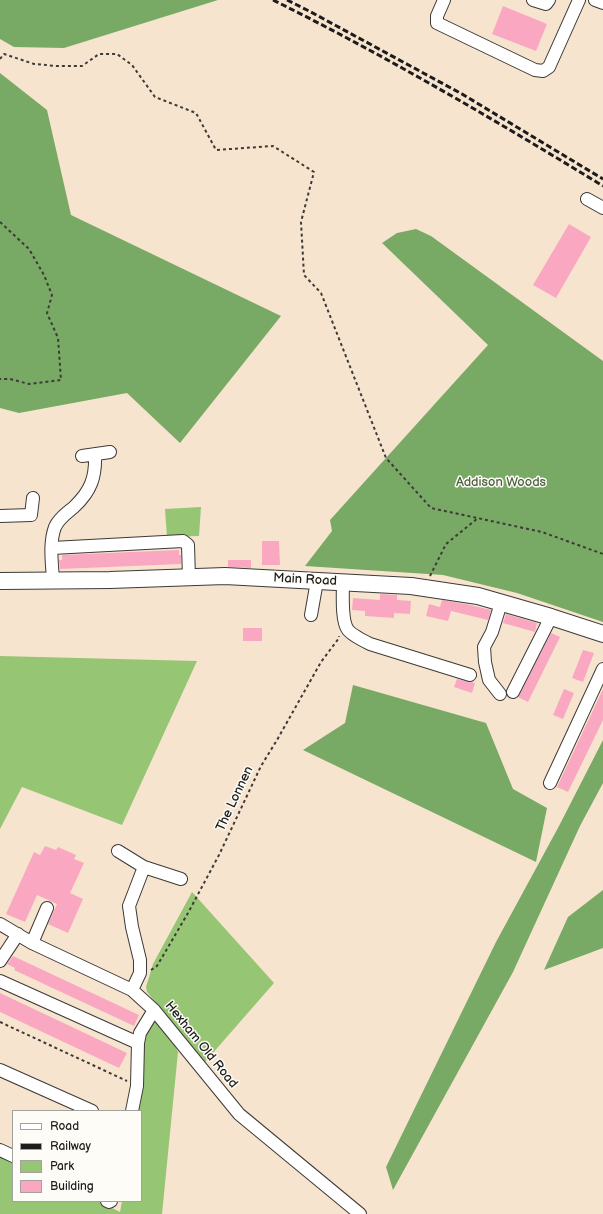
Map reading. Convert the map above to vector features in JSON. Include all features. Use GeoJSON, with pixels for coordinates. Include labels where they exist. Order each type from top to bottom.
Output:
{"type":"FeatureCollection","features":[{"type":"Feature","properties":{"kind":"main road","name":"Main Road"},"geometry":{"type":"LineString","coordinates":[[0,581],[110,580],[225,576],[411,586],[478,596],[603,634]]}},
{"type":"Feature","properties":{"kind":"street"},"geometry":{"type":"LineString","coordinates":[[444,0],[437,16],[437,23],[535,70],[543,71],[549,67],[579,0]]}},
{"type":"Feature","properties":{"kind":"street"},"geometry":{"type":"LineString","coordinates":[[533,0],[546,4],[549,0]]}},
{"type":"Feature","properties":{"kind":"street"},"geometry":{"type":"LineString","coordinates":[[595,0],[603,3]]}},
{"type":"Feature","properties":{"kind":"street"},"geometry":{"type":"LineString","coordinates":[[587,198],[603,208]]}},
{"type":"Feature","properties":{"kind":"street"},"geometry":{"type":"LineString","coordinates":[[82,456],[110,452]]}},
{"type":"Feature","properties":{"kind":"street"},"geometry":{"type":"LineString","coordinates":[[53,580],[52,537],[62,516],[81,500],[90,487],[94,478],[96,465],[95,454]]}},
{"type":"Feature","properties":{"kind":"street"},"geometry":{"type":"LineString","coordinates":[[0,516],[31,515],[33,498]]}},
{"type":"Feature","properties":{"kind":"street"},"geometry":{"type":"LineString","coordinates":[[52,548],[183,542],[188,545],[189,578]]}},
{"type":"Feature","properties":{"kind":"street"},"geometry":{"type":"LineString","coordinates":[[311,615],[317,581]]}},
{"type":"Feature","properties":{"kind":"street"},"geometry":{"type":"LineString","coordinates":[[343,582],[343,615],[348,630],[370,644],[470,675]]}},
{"type":"Feature","properties":{"kind":"street"},"geometry":{"type":"LineString","coordinates":[[500,694],[489,680],[485,662],[484,647],[492,632],[501,603]]}},
{"type":"Feature","properties":{"kind":"street"},"geometry":{"type":"LineString","coordinates":[[514,692],[551,617]]}},
{"type":"Feature","properties":{"kind":"street"},"geometry":{"type":"LineString","coordinates":[[550,783],[603,669]]}},
{"type":"Feature","properties":{"kind":"street"},"geometry":{"type":"LineString","coordinates":[[118,851],[144,867],[181,879]]}},
{"type":"Feature","properties":{"kind":"street"},"geometry":{"type":"LineString","coordinates":[[132,990],[140,973],[140,960],[132,927],[129,906],[144,867]]}},
{"type":"Feature","properties":{"kind":"street"},"geometry":{"type":"LineString","coordinates":[[32,943],[47,908]]}},
{"type":"Feature","properties":{"kind":"street","name":"Hexham Old Road"},"geometry":{"type":"LineString","coordinates":[[0,924],[32,943],[132,990],[154,1010],[239,1114],[360,1214]]}},
{"type":"Feature","properties":{"kind":"street"},"geometry":{"type":"LineString","coordinates":[[0,961],[18,934]]}},
{"type":"Feature","properties":{"kind":"street"},"geometry":{"type":"LineString","coordinates":[[0,981],[138,1043]]}},
{"type":"Feature","properties":{"kind":"street"},"geometry":{"type":"LineString","coordinates":[[132,1110],[137,1086],[138,1043],[140,1033],[154,1010]]}},
{"type":"Feature","properties":{"kind":"street"},"geometry":{"type":"LineString","coordinates":[[0,1070],[90,1110]]}},
{"type":"Feature","properties":{"kind":"street"},"geometry":{"type":"LineString","coordinates":[[0,1150],[12,1156]]}},
{"type":"Feature","properties":{"kind":"path"},"geometry":{"type":"LineString","coordinates":[[0,59],[4,54],[34,64],[82,66],[99,54],[117,54],[132,65],[155,97],[196,113],[216,150],[273,146],[314,172],[301,222],[304,275],[321,293],[386,458],[431,508],[542,532],[603,554]]}},
{"type":"Feature","properties":{"kind":"path"},"geometry":{"type":"LineString","coordinates":[[0,222],[29,249],[44,276],[52,295],[47,313],[58,338],[61,380],[29,384],[0,379]]}},
{"type":"Feature","properties":{"kind":"path"},"geometry":{"type":"LineString","coordinates":[[424,588],[446,544],[478,518]]}},
{"type":"Feature","properties":{"kind":"path","name":"The Lonnen"},"geometry":{"type":"LineString","coordinates":[[146,974],[157,966],[188,913],[219,854],[260,766],[277,740],[321,662],[339,638],[340,631]]}},
{"type":"Feature","properties":{"kind":"path"},"geometry":{"type":"LineString","coordinates":[[0,1022],[137,1086]]}},
{"type":"Feature","properties":{"kind":"green space"},"geometry":{"type":"Polygon","coordinates":[[[0,0],[218,0],[64,48],[14,47],[0,39],[0,0]]]}},
{"type":"Feature","properties":{"kind":"green space"},"geometry":{"type":"Polygon","coordinates":[[[0,73],[47,110],[71,215],[281,316],[180,443],[127,393],[19,413],[0,408],[0,73]]]}},
{"type":"Feature","properties":{"kind":"green space","name":"Addison Woods"},"geometry":{"type":"Polygon","coordinates":[[[416,229],[431,236],[603,361],[603,622],[517,593],[443,575],[305,566],[332,531],[330,520],[488,345],[382,243],[397,233],[416,229]]]}},
{"type":"Feature","properties":{"kind":"green space"},"geometry":{"type":"Polygon","coordinates":[[[201,507],[199,536],[167,537],[165,509],[201,507]]]}},
{"type":"Feature","properties":{"kind":"green space"},"geometry":{"type":"Polygon","coordinates":[[[0,656],[197,661],[122,825],[22,787],[0,829],[0,656]]]}},
{"type":"Feature","properties":{"kind":"green space"},"geometry":{"type":"Polygon","coordinates":[[[353,685],[486,723],[513,789],[547,808],[536,862],[303,750],[345,723],[353,685]]]}},
{"type":"Feature","properties":{"kind":"green space"},"geometry":{"type":"Polygon","coordinates":[[[603,740],[603,783],[580,826],[513,972],[393,1190],[386,1167],[496,942],[559,826],[603,740]]]}},
{"type":"Feature","properties":{"kind":"green space"},"geometry":{"type":"Polygon","coordinates":[[[603,890],[603,948],[544,970],[568,917],[603,890]]]}},
{"type":"Feature","properties":{"kind":"green space"},"geometry":{"type":"Polygon","coordinates":[[[192,892],[274,983],[205,1062],[147,992],[146,987],[153,964],[192,892]]]}},
{"type":"Feature","properties":{"kind":"green space"},"geometry":{"type":"Polygon","coordinates":[[[154,1013],[168,1031],[178,1052],[162,1214],[0,1214],[0,1154],[12,1160],[12,1202],[100,1202],[120,1212],[122,1202],[142,1202],[142,1110],[134,1110],[141,1043],[154,1013]]]}},
{"type":"Feature","properties":{"kind":"building"},"geometry":{"type":"Polygon","coordinates":[[[503,6],[547,24],[536,51],[492,34],[503,6]]]}},
{"type":"Feature","properties":{"kind":"building"},"geometry":{"type":"Polygon","coordinates":[[[569,224],[591,237],[556,298],[533,285],[569,224]]]}},
{"type":"Feature","properties":{"kind":"building"},"geometry":{"type":"Polygon","coordinates":[[[262,541],[279,541],[280,565],[262,565],[262,541]]]}},
{"type":"Feature","properties":{"kind":"building"},"geometry":{"type":"Polygon","coordinates":[[[179,550],[179,555],[181,555],[181,564],[60,569],[59,560],[62,560],[62,555],[179,550]]]}},
{"type":"Feature","properties":{"kind":"building"},"geometry":{"type":"Polygon","coordinates":[[[228,560],[251,560],[251,568],[228,567],[228,560]]]}},
{"type":"Feature","properties":{"kind":"building"},"geometry":{"type":"Polygon","coordinates":[[[380,594],[397,595],[397,600],[411,601],[410,614],[394,613],[394,618],[365,616],[365,611],[352,610],[353,598],[380,600],[380,594]]]}},
{"type":"Feature","properties":{"kind":"building"},"geometry":{"type":"Polygon","coordinates":[[[442,600],[491,610],[488,620],[451,611],[448,621],[426,616],[429,604],[440,607],[442,600]]]}},
{"type":"Feature","properties":{"kind":"building"},"geometry":{"type":"Polygon","coordinates":[[[506,614],[537,623],[535,632],[503,623],[506,614]]]}},
{"type":"Feature","properties":{"kind":"building"},"geometry":{"type":"Polygon","coordinates":[[[243,628],[262,628],[262,641],[243,641],[243,628]]]}},
{"type":"Feature","properties":{"kind":"building"},"geometry":{"type":"Polygon","coordinates":[[[551,633],[560,637],[528,702],[518,697],[551,633]]]}},
{"type":"Feature","properties":{"kind":"building"},"geometry":{"type":"Polygon","coordinates":[[[583,650],[594,653],[583,682],[572,678],[583,650]]]}},
{"type":"Feature","properties":{"kind":"building"},"geometry":{"type":"Polygon","coordinates":[[[457,679],[475,683],[472,693],[454,687],[457,679]]]}},
{"type":"Feature","properties":{"kind":"building"},"geometry":{"type":"Polygon","coordinates":[[[564,689],[574,693],[563,719],[553,715],[564,689]]]}},
{"type":"Feature","properties":{"kind":"building"},"geometry":{"type":"Polygon","coordinates":[[[603,689],[603,720],[568,792],[557,787],[603,689]]]}},
{"type":"Feature","properties":{"kind":"building"},"geometry":{"type":"Polygon","coordinates":[[[45,846],[56,850],[58,847],[76,855],[74,859],[84,863],[70,893],[83,899],[68,933],[48,924],[57,904],[37,895],[25,922],[6,914],[34,852],[40,855],[45,846]]]}},
{"type":"Feature","properties":{"kind":"building"},"geometry":{"type":"Polygon","coordinates":[[[13,956],[139,1015],[134,1026],[14,970],[15,968],[7,964],[13,956]]]}},
{"type":"Feature","properties":{"kind":"building"},"geometry":{"type":"Polygon","coordinates":[[[0,993],[127,1053],[119,1068],[0,1012],[0,993]]]}},
{"type":"Feature","properties":{"kind":"railway"},"geometry":{"type":"LineString","coordinates":[[273,0],[357,43],[440,89],[603,186]]}},
{"type":"Feature","properties":{"kind":"railway"},"geometry":{"type":"LineString","coordinates":[[287,0],[462,94],[603,179]]}}]}
